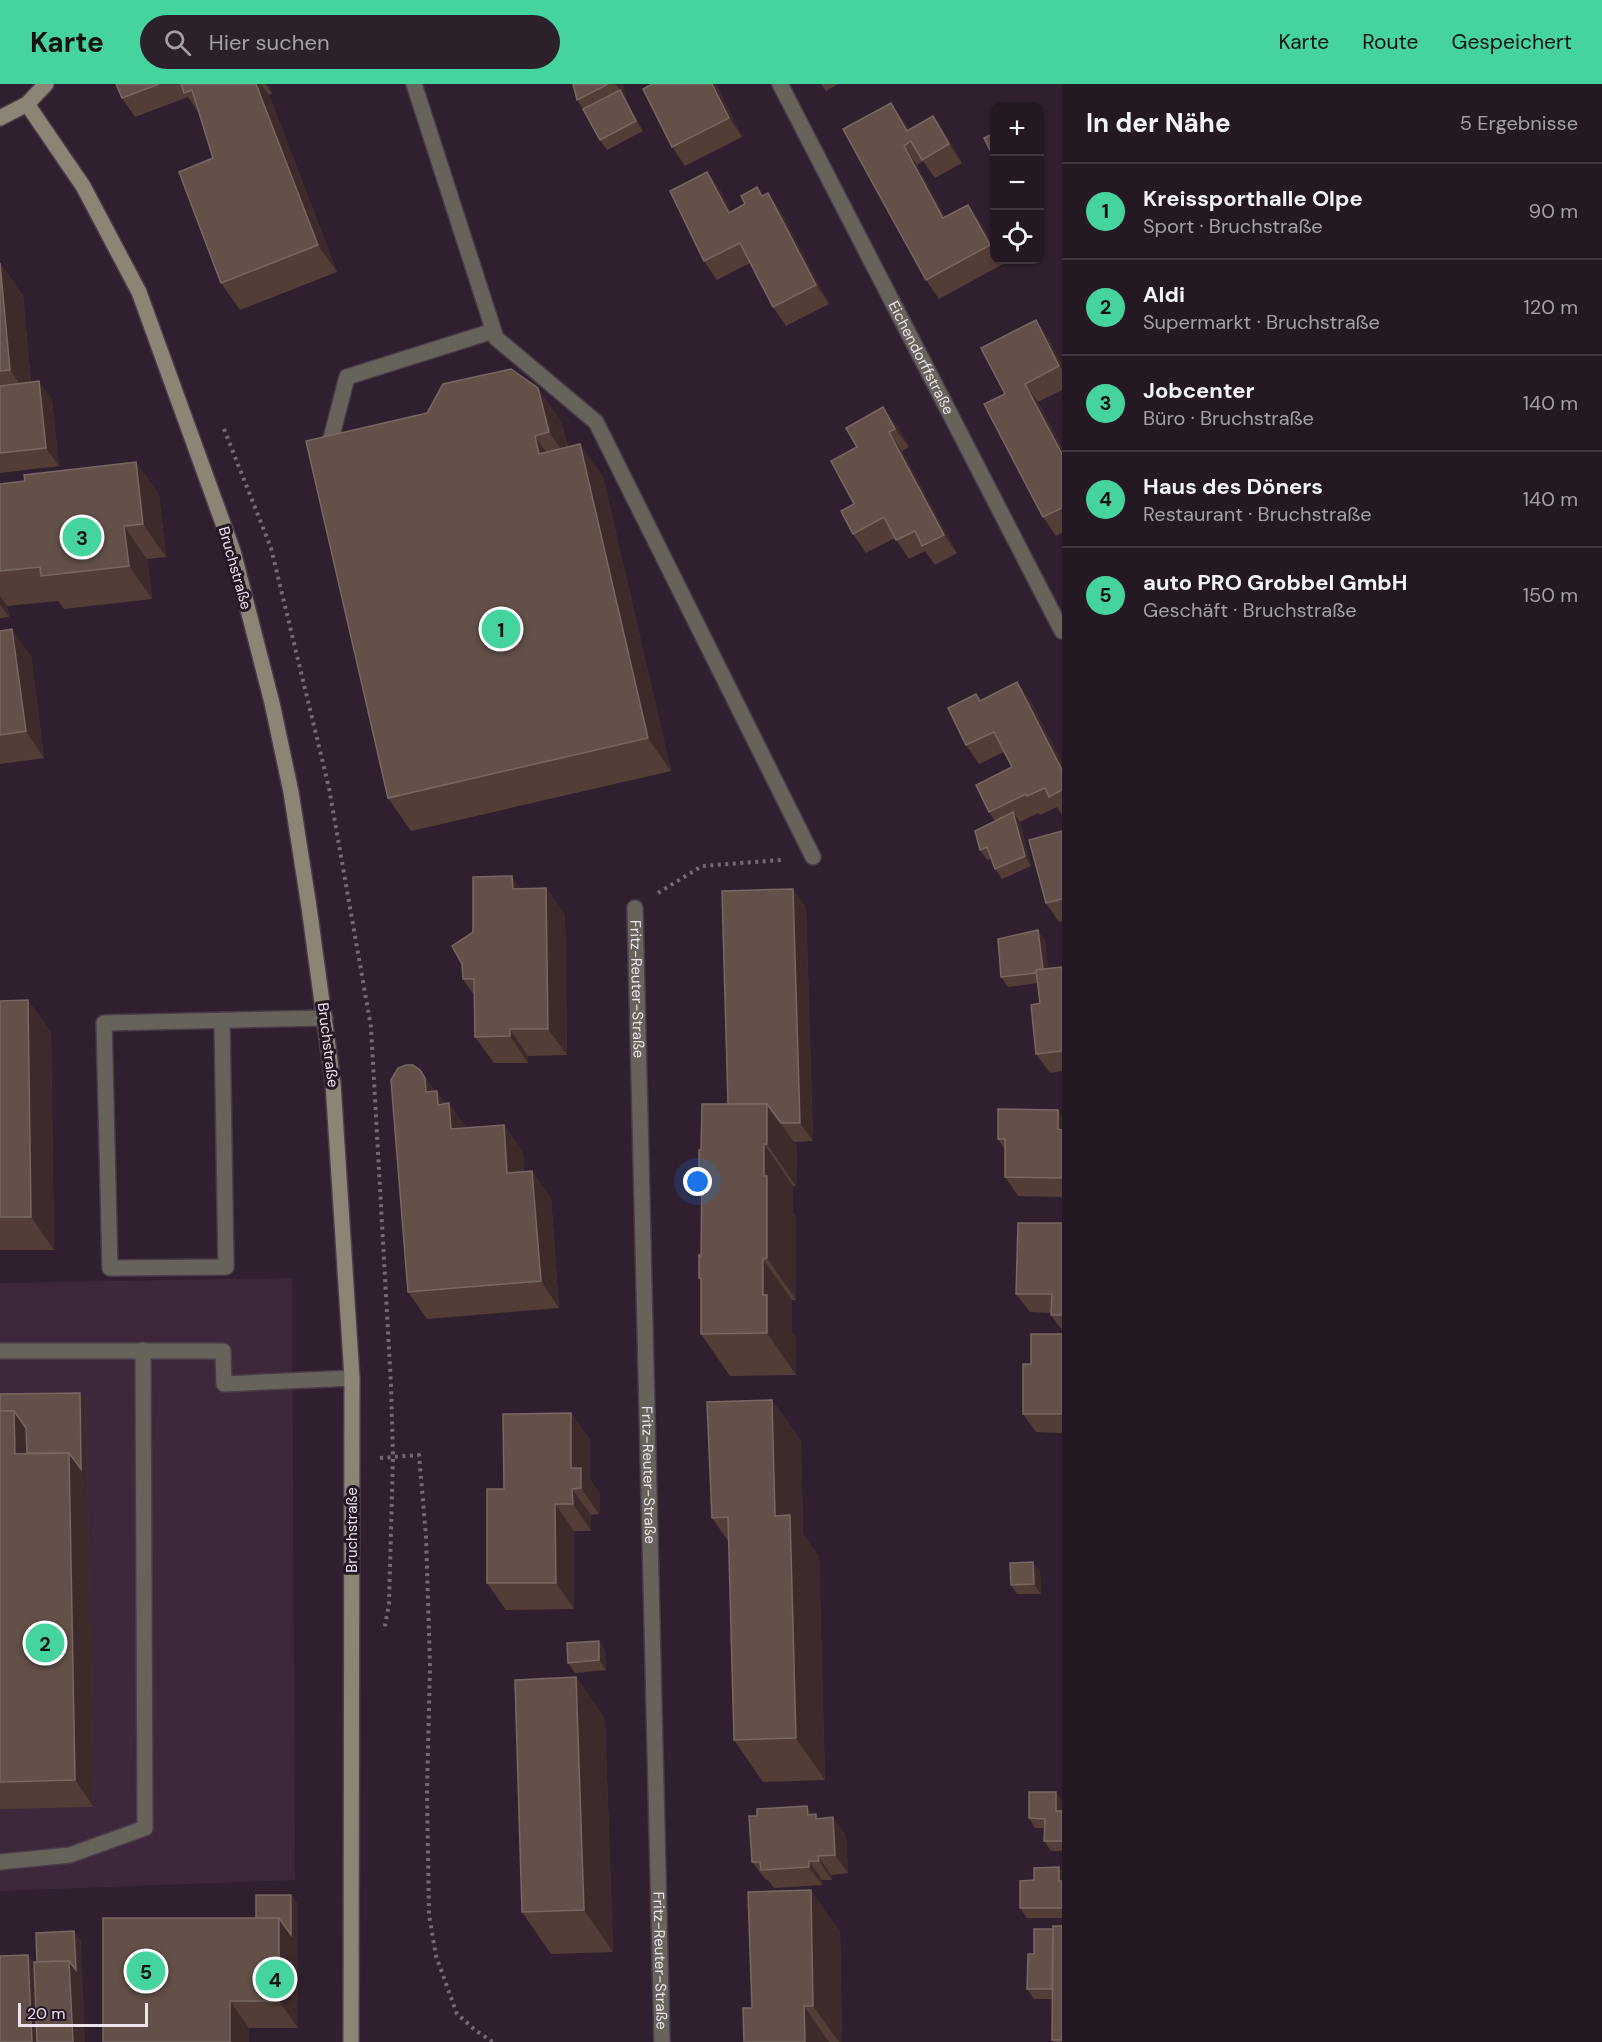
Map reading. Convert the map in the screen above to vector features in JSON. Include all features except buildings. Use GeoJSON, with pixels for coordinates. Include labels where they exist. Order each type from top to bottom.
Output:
{"type":"FeatureCollection","features":[{"type":"Feature","properties":{"kind":"main road"},"geometry":{"type":"LineString","coordinates":[[0,118],[27,104],[46,84]]}},
{"type":"Feature","properties":{"kind":"main road","name":"Bruchstraße"},"geometry":{"type":"LineString","coordinates":[[27,104],[83,186],[139,292],[232,551],[272,703],[291,792],[333,1083],[352,1378],[351,2042]]}},
{"type":"Feature","properties":{"kind":"street"},"geometry":{"type":"LineString","coordinates":[[414,84],[496,338],[596,423],[813,857]]}},
{"type":"Feature","properties":{"kind":"street","name":"Eichendorffstraße"},"geometry":{"type":"LineString","coordinates":[[780,84],[1062,631]]}},
{"type":"Feature","properties":{"kind":"street"},"geometry":{"type":"LineString","coordinates":[[328,450],[347,377],[493,331]]}},
{"type":"Feature","properties":{"kind":"street","name":"Fritz-Reuter-Straße"},"geometry":{"type":"LineString","coordinates":[[635,908],[662,2042]]}},
{"type":"Feature","properties":{"kind":"street"},"geometry":{"type":"LineString","coordinates":[[222,1020],[226,1267],[110,1268],[104,1023],[222,1020],[325,1018]]}},
{"type":"Feature","properties":{"kind":"street"},"geometry":{"type":"LineString","coordinates":[[0,1862],[70,1855],[145,1828],[143,1350]]}},
{"type":"Feature","properties":{"kind":"street"},"geometry":{"type":"LineString","coordinates":[[0,1351],[223,1351],[224,1384],[352,1378]]}},
{"type":"Feature","properties":{"kind":"path"},"geometry":{"type":"LineString","coordinates":[[635,908],[702,866],[813,857]]}},
{"type":"Feature","properties":{"kind":"path"},"geometry":{"type":"LineString","coordinates":[[352,1460],[419,1455],[426,1536],[430,1666],[427,1792],[429,1915],[436,1956],[458,2014],[475,2030],[493,2042]]}},
{"type":"Feature","properties":{"kind":"shaded area"},"geometry":{"type":"Polygon","coordinates":[[[292,1278],[295,1880],[0,1891],[0,1283],[292,1278]]]}},
{"type":"Feature","properties":{"kind":"place","name":"Jobcenter"},"geometry":{"type":"Point","coordinates":[82,537]}},
{"type":"Feature","properties":{"kind":"place","name":"Kreissporthalle Olpe"},"geometry":{"type":"Point","coordinates":[501,629]}},
{"type":"Feature","properties":{"kind":"place","name":"Aldi"},"geometry":{"type":"Point","coordinates":[45,1643]}},
{"type":"Feature","properties":{"kind":"place","name":"auto PRO Grobbel GmbH"},"geometry":{"type":"Point","coordinates":[146,1971]}},
{"type":"Feature","properties":{"kind":"place","name":"Haus des Döners"},"geometry":{"type":"Point","coordinates":[275,1979]}}]}
